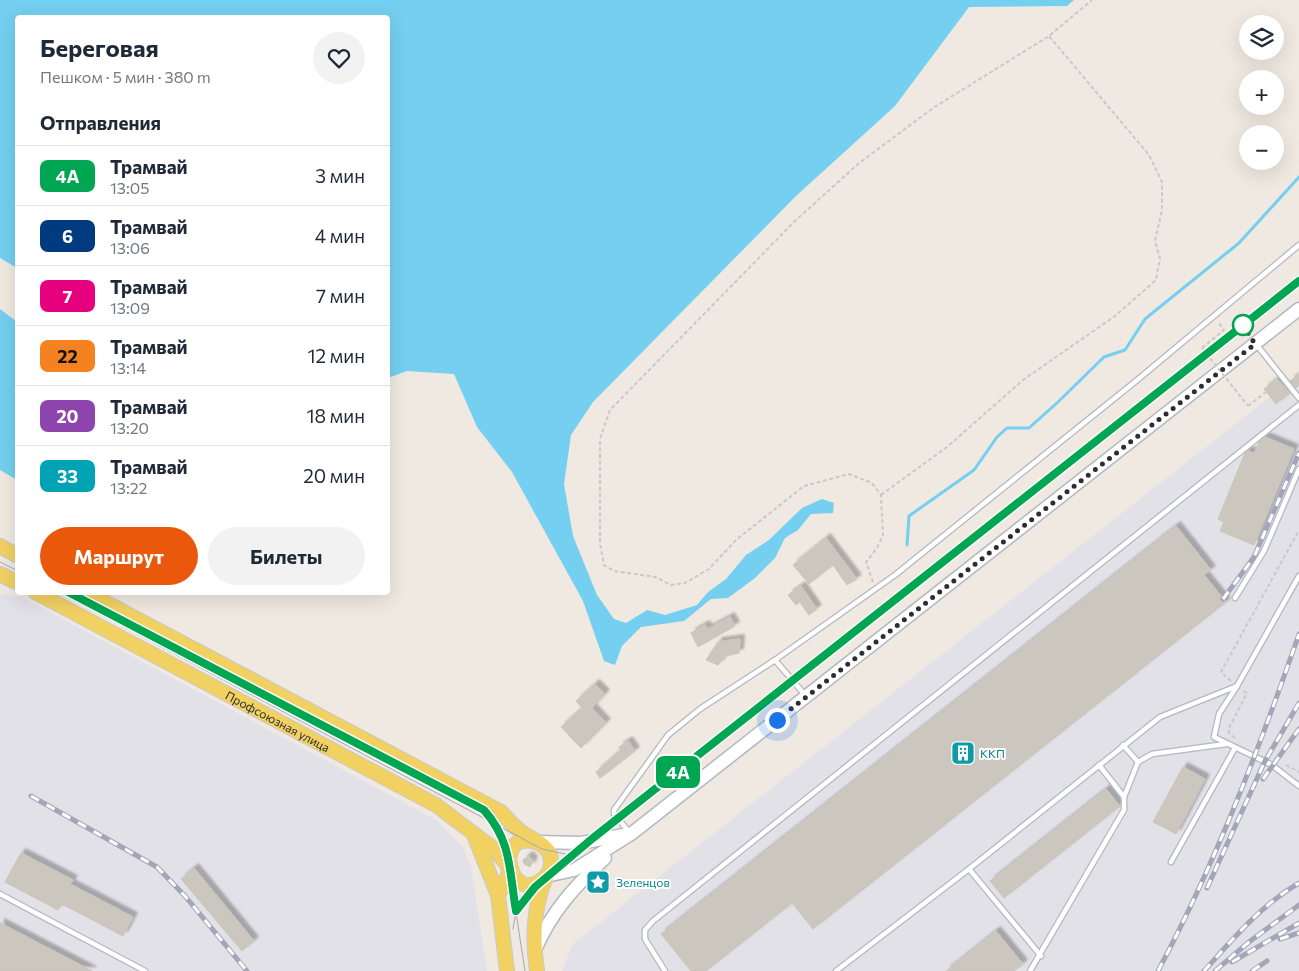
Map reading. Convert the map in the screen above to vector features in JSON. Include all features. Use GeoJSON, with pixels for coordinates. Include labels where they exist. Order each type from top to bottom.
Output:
{"type":"FeatureCollection","features":[{"type":"Feature","properties":{"kind":"main road"},"geometry":{"type":"LineString","coordinates":[[534,952],[546,927],[567,895],[631,834],[1299,309]]}},
{"type":"Feature","properties":{"kind":"main road"},"geometry":{"type":"LineString","coordinates":[[0,546],[15,554]]}},
{"type":"Feature","properties":{"kind":"main road"},"geometry":{"type":"LineString","coordinates":[[0,574],[15,582]]}},
{"type":"Feature","properties":{"kind":"main road","name":"Профсоюзная улица"},"geometry":{"type":"LineString","coordinates":[[41,595],[436,805],[473,832],[502,857],[509,867]]}},
{"type":"Feature","properties":{"kind":"main road","name":"Профсоюзная улица"},"geometry":{"type":"LineString","coordinates":[[92,595],[501,812],[547,850],[551,865],[540,892],[536,913],[534,952],[536,971]]}},
{"type":"Feature","properties":{"kind":"main road"},"geometry":{"type":"LineString","coordinates":[[473,832],[498,895],[507,971]]}},
{"type":"Feature","properties":{"kind":"main road"},"geometry":{"type":"LineString","coordinates":[[498,895],[508,876],[515,847],[527,841],[581,843],[631,834]]}},
{"type":"Feature","properties":{"kind":"main road"},"geometry":{"type":"LineString","coordinates":[[509,867],[516,879],[524,883],[534,884],[545,878],[574,870],[631,834]]}},
{"type":"Feature","properties":{"kind":"lane"},"geometry":{"type":"LineString","coordinates":[[631,834],[614,814],[614,810],[668,735],[700,709],[775,660],[876,589],[1136,381],[1299,245]]}},
{"type":"Feature","properties":{"kind":"lane"},"geometry":{"type":"LineString","coordinates":[[1255,344],[1299,398]]}},
{"type":"Feature","properties":{"kind":"lane"},"geometry":{"type":"LineString","coordinates":[[666,971],[645,939],[645,930],[652,920],[1299,405]]}},
{"type":"Feature","properties":{"kind":"lane"},"geometry":{"type":"LineString","coordinates":[[1235,598],[1264,552],[1299,469]]}},
{"type":"Feature","properties":{"kind":"lane"},"geometry":{"type":"LineString","coordinates":[[1299,576],[1237,686],[1219,714],[1214,737],[1272,765],[1299,786]]}},
{"type":"Feature","properties":{"kind":"lane"},"geometry":{"type":"LineString","coordinates":[[775,660],[806,697]]}},
{"type":"Feature","properties":{"kind":"lane"},"geometry":{"type":"LineString","coordinates":[[836,971],[969,869],[1160,717],[1237,686]]}},
{"type":"Feature","properties":{"kind":"lane"},"geometry":{"type":"LineString","coordinates":[[1030,971],[1041,956],[1124,810],[1124,797],[1138,762],[1152,754],[1226,744]]}},
{"type":"Feature","properties":{"kind":"lane"},"geometry":{"type":"LineString","coordinates":[[1123,745],[1138,762]]}},
{"type":"Feature","properties":{"kind":"lane"},"geometry":{"type":"LineString","coordinates":[[1171,862],[1235,748]]}},
{"type":"Feature","properties":{"kind":"lane"},"geometry":{"type":"LineString","coordinates":[[1099,765],[1124,797]]}},
{"type":"Feature","properties":{"kind":"lane"},"geometry":{"type":"LineString","coordinates":[[969,869],[1041,956]]}},
{"type":"Feature","properties":{"kind":"lane"},"geometry":{"type":"LineString","coordinates":[[0,894],[146,971]]}},
{"type":"Feature","properties":{"kind":"path"},"geometry":{"type":"LineString","coordinates":[[876,589],[866,562],[877,548],[883,535],[881,495],[872,483],[849,474],[804,486],[736,540],[709,569],[684,583],[671,585],[655,577],[614,572],[604,565],[600,544],[600,439],[610,410],[795,221],[858,164],[934,108],[1049,36],[1092,0]]}},
{"type":"Feature","properties":{"kind":"path"},"geometry":{"type":"LineString","coordinates":[[881,495],[946,447],[1023,380],[1115,316],[1156,280],[1160,258],[1154,241],[1162,210],[1162,182],[1149,155],[1049,36]]}},
{"type":"Feature","properties":{"kind":"path"},"geometry":{"type":"LineString","coordinates":[[1224,330],[1202,348],[1248,406],[1266,392]]}},
{"type":"Feature","properties":{"kind":"shaded area"},"geometry":{"type":"Polygon","coordinates":[[[1299,374],[1299,971],[562,971],[573,944],[1299,374]]]}},
{"type":"Feature","properties":{"kind":"shaded area"},"geometry":{"type":"Polygon","coordinates":[[[0,594],[22,597],[436,820],[463,848],[471,866],[487,971],[0,971],[0,594]]]}},
{"type":"Feature","properties":{"kind":"water"},"geometry":{"type":"Polygon","coordinates":[[[0,0],[1074,0],[1067,6],[969,7],[895,106],[796,196],[593,402],[571,435],[564,484],[573,536],[597,595],[614,619],[626,623],[647,610],[665,615],[697,605],[708,592],[726,579],[746,555],[769,540],[802,508],[822,499],[834,503],[833,513],[811,514],[798,530],[785,538],[775,558],[755,578],[728,598],[711,599],[684,621],[641,627],[622,646],[615,665],[604,661],[583,601],[512,472],[477,427],[454,374],[407,371],[390,377],[390,15],[15,15],[15,267],[0,258],[0,0]]]}},
{"type":"Feature","properties":{"kind":"water"},"geometry":{"type":"Polygon","coordinates":[[[0,309],[15,320],[15,479],[0,470],[0,309]]]}},
{"type":"Feature","properties":{"kind":"building"},"geometry":{"type":"Polygon","coordinates":[[[1299,374],[1299,385],[1296,388],[1290,381],[1299,374]]]}},
{"type":"Feature","properties":{"kind":"building"},"geometry":{"type":"Polygon","coordinates":[[[1277,379],[1290,393],[1276,404],[1264,389],[1277,379]]]}},
{"type":"Feature","properties":{"kind":"building"},"geometry":{"type":"Polygon","coordinates":[[[1265,437],[1294,449],[1254,545],[1220,531],[1224,522],[1218,519],[1245,453],[1248,451],[1254,453],[1259,442],[1265,437]]]}},
{"type":"Feature","properties":{"kind":"building","name":"ККП"},"geometry":{"type":"Polygon","coordinates":[[[1176,526],[1211,570],[1204,575],[1226,602],[813,929],[792,903],[706,971],[691,971],[661,934],[1176,526]]]}},
{"type":"Feature","properties":{"kind":"building"},"geometry":{"type":"Polygon","coordinates":[[[826,538],[857,579],[847,585],[833,565],[809,584],[793,565],[826,538]]]}},
{"type":"Feature","properties":{"kind":"building"},"geometry":{"type":"Polygon","coordinates":[[[801,586],[817,609],[809,615],[800,602],[796,605],[788,595],[801,586]]]}},
{"type":"Feature","properties":{"kind":"building"},"geometry":{"type":"Polygon","coordinates":[[[730,617],[735,626],[698,647],[691,633],[705,625],[708,629],[730,617]]]}},
{"type":"Feature","properties":{"kind":"building"},"geometry":{"type":"Polygon","coordinates":[[[740,639],[739,653],[726,656],[718,665],[706,660],[718,642],[740,639]]]}},
{"type":"Feature","properties":{"kind":"building"},"geometry":{"type":"Polygon","coordinates":[[[595,684],[605,694],[592,708],[606,723],[581,748],[561,727],[582,708],[576,701],[595,684]]]}},
{"type":"Feature","properties":{"kind":"building"},"geometry":{"type":"Polygon","coordinates":[[[628,741],[635,751],[600,778],[596,772],[621,750],[619,747],[628,741]]]}},
{"type":"Feature","properties":{"kind":"building"},"geometry":{"type":"Polygon","coordinates":[[[1183,767],[1205,779],[1176,834],[1153,822],[1183,767]]]}},
{"type":"Feature","properties":{"kind":"building"},"geometry":{"type":"Polygon","coordinates":[[[1106,789],[1120,806],[1004,898],[990,881],[1106,789]]]}},
{"type":"Feature","properties":{"kind":"building"},"geometry":{"type":"Polygon","coordinates":[[[21,853],[73,880],[70,884],[133,917],[123,936],[62,904],[58,910],[5,882],[21,853]]]}},
{"type":"Feature","properties":{"kind":"building"},"geometry":{"type":"Polygon","coordinates":[[[529,856],[533,861],[530,867],[524,864],[523,860],[529,856]]]}},
{"type":"Feature","properties":{"kind":"building"},"geometry":{"type":"Polygon","coordinates":[[[194,868],[254,941],[242,951],[181,879],[194,868]]]}},
{"type":"Feature","properties":{"kind":"building"},"geometry":{"type":"Polygon","coordinates":[[[0,923],[92,971],[0,971],[0,923]]]}},
{"type":"Feature","properties":{"kind":"building"},"geometry":{"type":"Polygon","coordinates":[[[996,931],[1023,964],[1014,971],[946,971],[996,931]]]}},
{"type":"Feature","properties":{"kind":"waterway"},"geometry":{"type":"LineString","coordinates":[[907,545],[909,516],[974,470],[997,437],[1007,428],[1029,428],[1104,357],[1125,350],[1145,319],[1239,243],[1299,177]]}},
{"type":"Feature","properties":{"kind":"tram line"},"geometry":{"type":"LineString","coordinates":[[513,929],[516,911],[523,900],[593,838],[1299,281]]}},
{"type":"Feature","properties":{"kind":"tram line","name":"4А"},"geometry":{"type":"LineString","coordinates":[[74,595],[484,810],[497,824],[505,841],[516,911],[535,887],[593,838],[1299,281]]}},
{"type":"Feature","properties":{"kind":"tram line"},"geometry":{"type":"LineString","coordinates":[[0,562],[15,570]]}},
{"type":"Feature","properties":{"kind":"tram line"},"geometry":{"type":"LineString","coordinates":[[64,595],[542,849],[565,854],[578,852]]}},
{"type":"Feature","properties":{"kind":"tram line"},"geometry":{"type":"LineString","coordinates":[[497,825],[505,841],[525,971]]}},
{"type":"Feature","properties":{"kind":"railway"},"geometry":{"type":"LineString","coordinates":[[1223,599],[1254,557],[1299,453]]}},
{"type":"Feature","properties":{"kind":"railway"},"geometry":{"type":"LineString","coordinates":[[1158,971],[1179,931],[1235,806],[1299,634]]}},
{"type":"Feature","properties":{"kind":"railway"},"geometry":{"type":"LineString","coordinates":[[1207,888],[1265,761],[1299,703]]}},
{"type":"Feature","properties":{"kind":"railway"},"geometry":{"type":"LineString","coordinates":[[1263,779],[1299,729]]}},
{"type":"Feature","properties":{"kind":"railway"},"geometry":{"type":"LineString","coordinates":[[31,796],[157,867],[185,896],[247,971]]}},
{"type":"Feature","properties":{"kind":"railway"},"geometry":{"type":"LineString","coordinates":[[1204,971],[1260,912],[1299,883]]}},
{"type":"Feature","properties":{"kind":"railway"},"geometry":{"type":"LineString","coordinates":[[1215,971],[1249,942],[1299,905]]}},
{"type":"Feature","properties":{"kind":"railway"},"geometry":{"type":"LineString","coordinates":[[1232,962],[1299,923]]}},
{"type":"Feature","properties":{"kind":"railway"},"geometry":{"type":"LineString","coordinates":[[1280,939],[1299,933]]}},
{"type":"Feature","properties":{"kind":"railway"},"geometry":{"type":"LineString","coordinates":[[1252,971],[1267,961]]}},
{"type":"Feature","properties":{"kind":"place","name":"ККП"},"geometry":{"type":"Point","coordinates":[963,753]}},
{"type":"Feature","properties":{"kind":"place","name":"Зеленцов"},"geometry":{"type":"Point","coordinates":[598,882]}},
{"type":"Feature","properties":{"kind":"route"},"geometry":{"type":"LineString","coordinates":[[777,720],[1255,344],[1243,325]]}}]}
